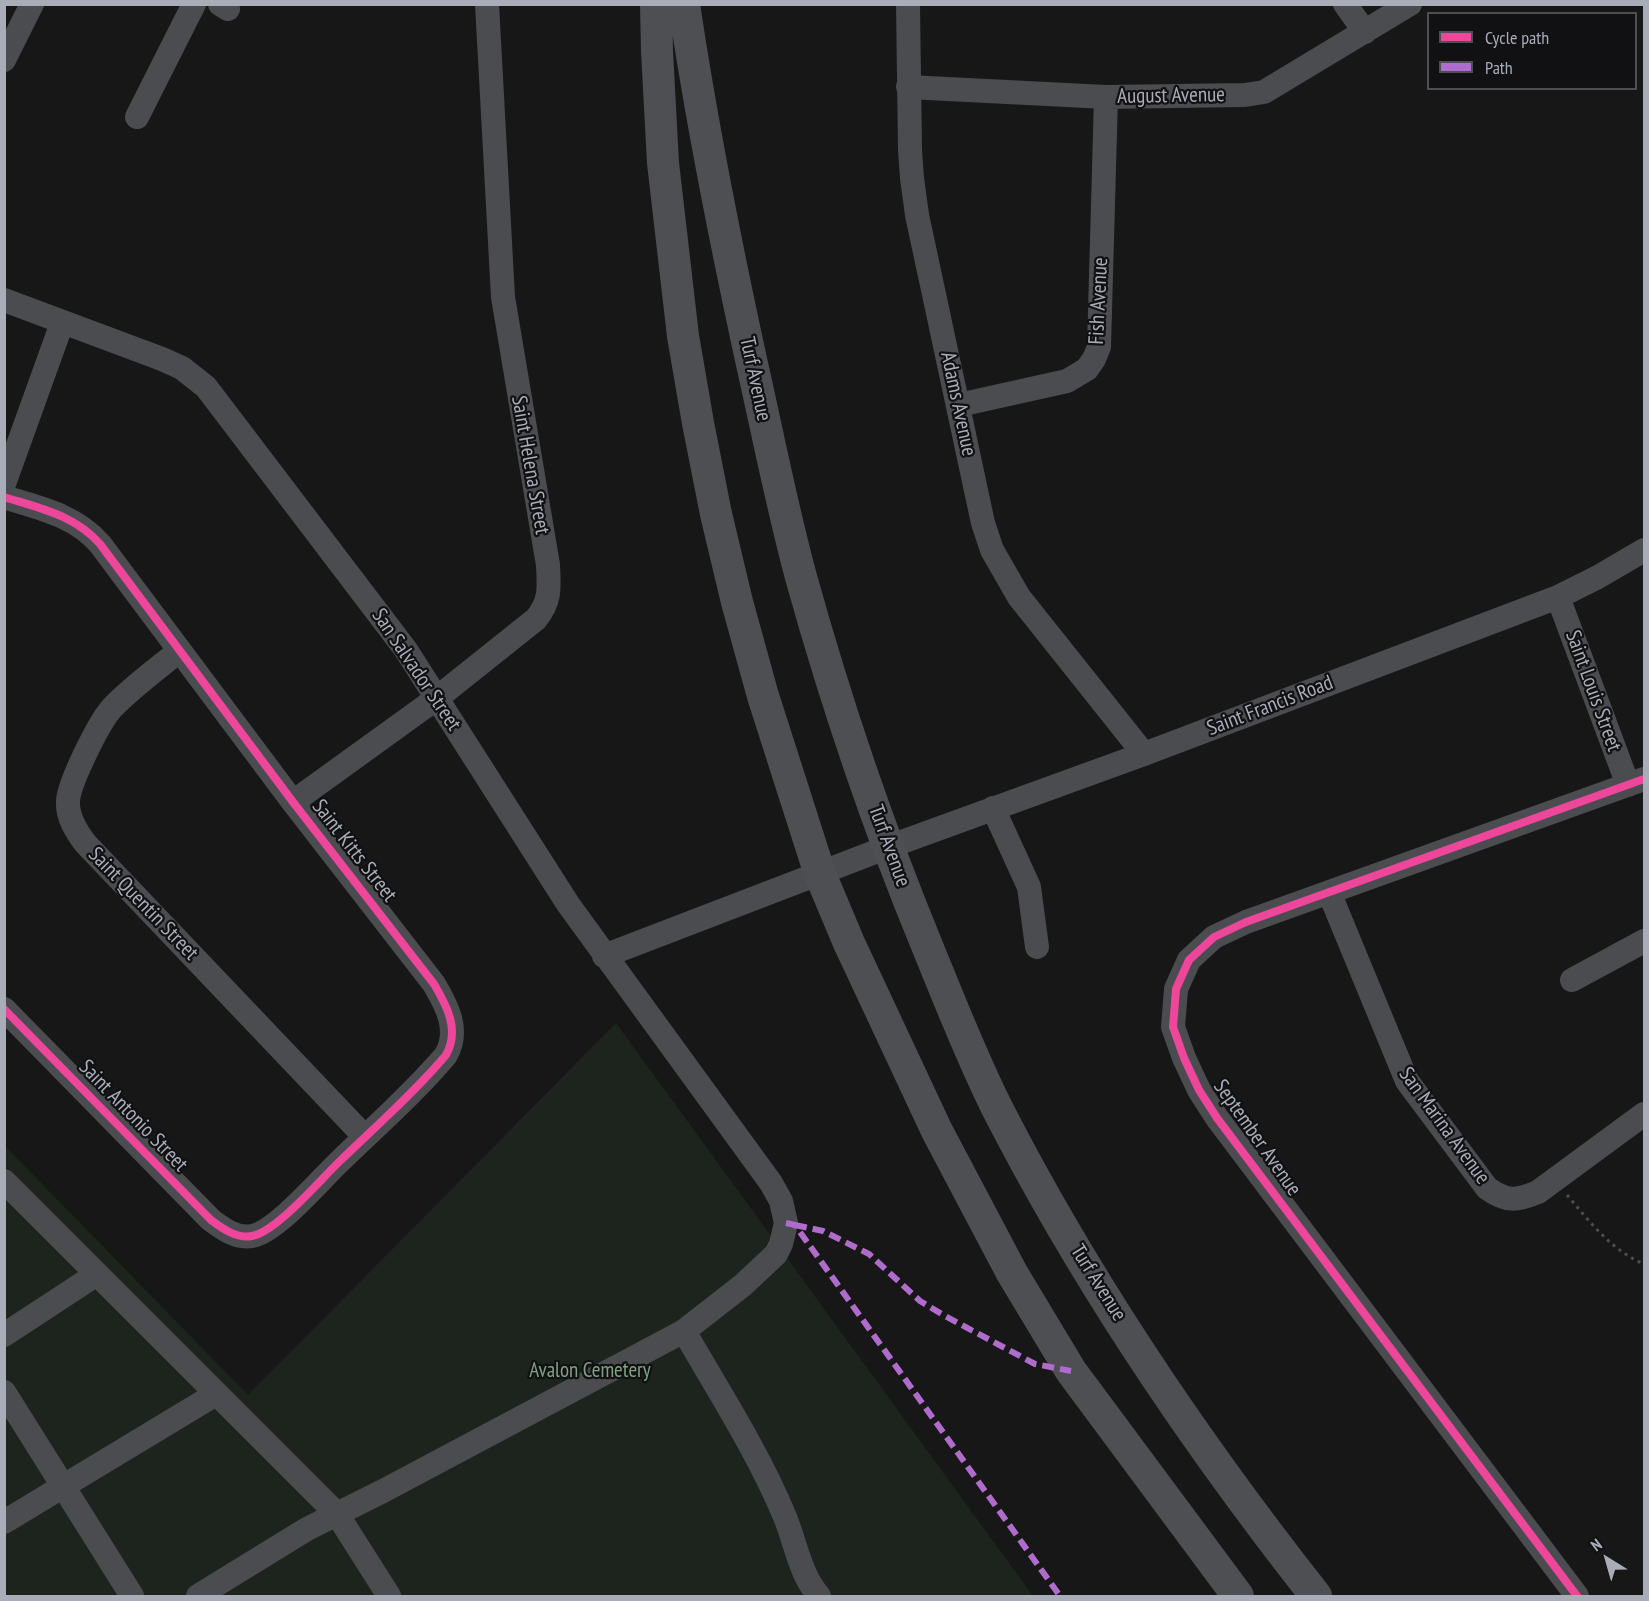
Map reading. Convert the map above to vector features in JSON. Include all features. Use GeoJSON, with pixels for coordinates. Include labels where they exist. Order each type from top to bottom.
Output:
{"type":"FeatureCollection","features":[{"type":"Feature","properties":{"kind":"main road"},"geometry":{"type":"LineString","coordinates":[[656,4],[663,163],[683,336],[698,423],[716,514],[740,612],[763,696],[820,874],[849,944],[937,1131],[1012,1273],[1071,1371],[1238,1596]]}},
{"type":"Feature","properties":{"kind":"main road","name":"Turf Avenue"},"geometry":{"type":"LineString","coordinates":[[684,4],[721,222],[779,487],[801,575],[841,711],[888,847],[949,1000],[996,1106],[1084,1262],[1195,1434],[1316,1596]]}},
{"type":"Feature","properties":{"kind":"street"},"geometry":{"type":"LineString","coordinates":[[4,60],[32,4]]}},
{"type":"Feature","properties":{"kind":"street"},"geometry":{"type":"LineString","coordinates":[[137,117],[194,4]]}},
{"type":"Feature","properties":{"kind":"street","name":"Saint Helena Street"},"geometry":{"type":"LineString","coordinates":[[293,802],[437,698],[536,619],[545,608],[548,565],[502,297],[487,4]]}},
{"type":"Feature","properties":{"kind":"street","name":"Adams Avenue"},"geometry":{"type":"LineString","coordinates":[[908,4],[908,87],[912,178],[917,215],[983,523],[992,550],[1019,597],[1144,754]]}},
{"type":"Feature","properties":{"kind":"street"},"geometry":{"type":"LineString","coordinates":[[1345,4],[1365,32]]}},
{"type":"Feature","properties":{"kind":"street","name":"August Avenue"},"geometry":{"type":"LineString","coordinates":[[908,87],[1106,97],[1245,95],[1263,92],[1410,4]]}},
{"type":"Feature","properties":{"kind":"street","name":"Fish Avenue"},"geometry":{"type":"LineString","coordinates":[[959,405],[1067,381],[1087,369],[1094,359],[1099,347],[1106,97]]}},
{"type":"Feature","properties":{"kind":"street","name":"San Salvador Street"},"geometry":{"type":"LineString","coordinates":[[4,300],[162,359],[188,372],[206,387],[406,650],[535,855],[604,956],[771,1184],[781,1202],[786,1223],[776,1254],[743,1285],[684,1331]]}},
{"type":"Feature","properties":{"kind":"street"},"geometry":{"type":"LineString","coordinates":[[4,484],[62,323]]}},
{"type":"Feature","properties":{"kind":"street","name":"Saint Kitts Street"},"geometry":{"type":"LineString","coordinates":[[4,497],[67,518],[92,534],[293,802],[434,984],[452,1022],[451,1046],[446,1055],[274,1224],[254,1236],[244,1237]]}},
{"type":"Feature","properties":{"kind":"street","name":"Saint Francis Road"},"geometry":{"type":"LineString","coordinates":[[820,874],[1558,597],[1644,550]]}},
{"type":"Feature","properties":{"kind":"street","name":"Saint Louis Street"},"geometry":{"type":"LineString","coordinates":[[1558,597],[1636,782]]}},
{"type":"Feature","properties":{"kind":"street","name":"Saint Quentin Street"},"geometry":{"type":"LineString","coordinates":[[179,651],[123,698],[103,719],[73,784],[68,801],[75,830],[365,1137]]}},
{"type":"Feature","properties":{"kind":"street","name":"September Avenue"},"geometry":{"type":"LineString","coordinates":[[1577,1596],[1217,1118],[1199,1090],[1173,1027],[1176,989],[1189,960],[1214,937],[1246,922],[1636,782]]}},
{"type":"Feature","properties":{"kind":"street"},"geometry":{"type":"LineString","coordinates":[[993,808],[1029,887],[1037,946]]}},
{"type":"Feature","properties":{"kind":"street"},"geometry":{"type":"LineString","coordinates":[[604,956],[820,874]]}},
{"type":"Feature","properties":{"kind":"street","name":"San Marina Avenue"},"geometry":{"type":"LineString","coordinates":[[1329,892],[1407,1081],[1486,1188],[1498,1196],[1511,1199],[1525,1198],[1538,1192],[1644,1114]]}},
{"type":"Feature","properties":{"kind":"street"},"geometry":{"type":"LineString","coordinates":[[1572,980],[1644,941]]}},
{"type":"Feature","properties":{"kind":"street","name":"Saint Antonio Street"},"geometry":{"type":"LineString","coordinates":[[4,1009],[211,1220],[229,1233],[244,1237]]}},
{"type":"Feature","properties":{"kind":"street"},"geometry":{"type":"LineString","coordinates":[[4,1181],[337,1514],[389,1596]]}},
{"type":"Feature","properties":{"kind":"street"},"geometry":{"type":"LineString","coordinates":[[4,1335],[97,1274]]}},
{"type":"Feature","properties":{"kind":"street"},"geometry":{"type":"LineString","coordinates":[[198,1596],[307,1529],[684,1331],[753,1452],[785,1517],[812,1592]]}},
{"type":"Feature","properties":{"kind":"street"},"geometry":{"type":"LineString","coordinates":[[4,1392],[132,1596]]}},
{"type":"Feature","properties":{"kind":"street"},"geometry":{"type":"LineString","coordinates":[[4,1522],[216,1394]]}},
{"type":"Feature","properties":{"kind":"path"},"geometry":{"type":"LineString","coordinates":[[1554,1181],[1604,1237],[1623,1254],[1644,1264]]}},
{"type":"Feature","properties":{"kind":"green space","name":"Avalon Cemetery"},"geometry":{"type":"Polygon","coordinates":[[[616,1023],[1033,1596],[5,1596],[4,1145],[248,1395],[616,1023]]]}},
{"type":"Feature","properties":{"kind":"marked path"},"geometry":{"type":"LineString","coordinates":[[786,1223],[795,1225],[1060,1596]]}},
{"type":"Feature","properties":{"kind":"marked path"},"geometry":{"type":"LineString","coordinates":[[795,1225],[823,1231],[869,1254],[920,1301],[1035,1364],[1071,1371]]}},
{"type":"Feature","properties":{"kind":"cycle path"},"geometry":{"type":"LineString","coordinates":[[4,497],[68,519],[100,544],[293,802],[434,984],[450,1018],[452,1036],[446,1055],[434,1069],[298,1204],[262,1232],[246,1237],[230,1232],[211,1220],[4,1009]]}},
{"type":"Feature","properties":{"kind":"cycle path"},"geometry":{"type":"LineString","coordinates":[[1577,1596],[1217,1118],[1199,1090],[1173,1027],[1176,989],[1189,960],[1214,937],[1246,922],[1644,779]]}}]}
